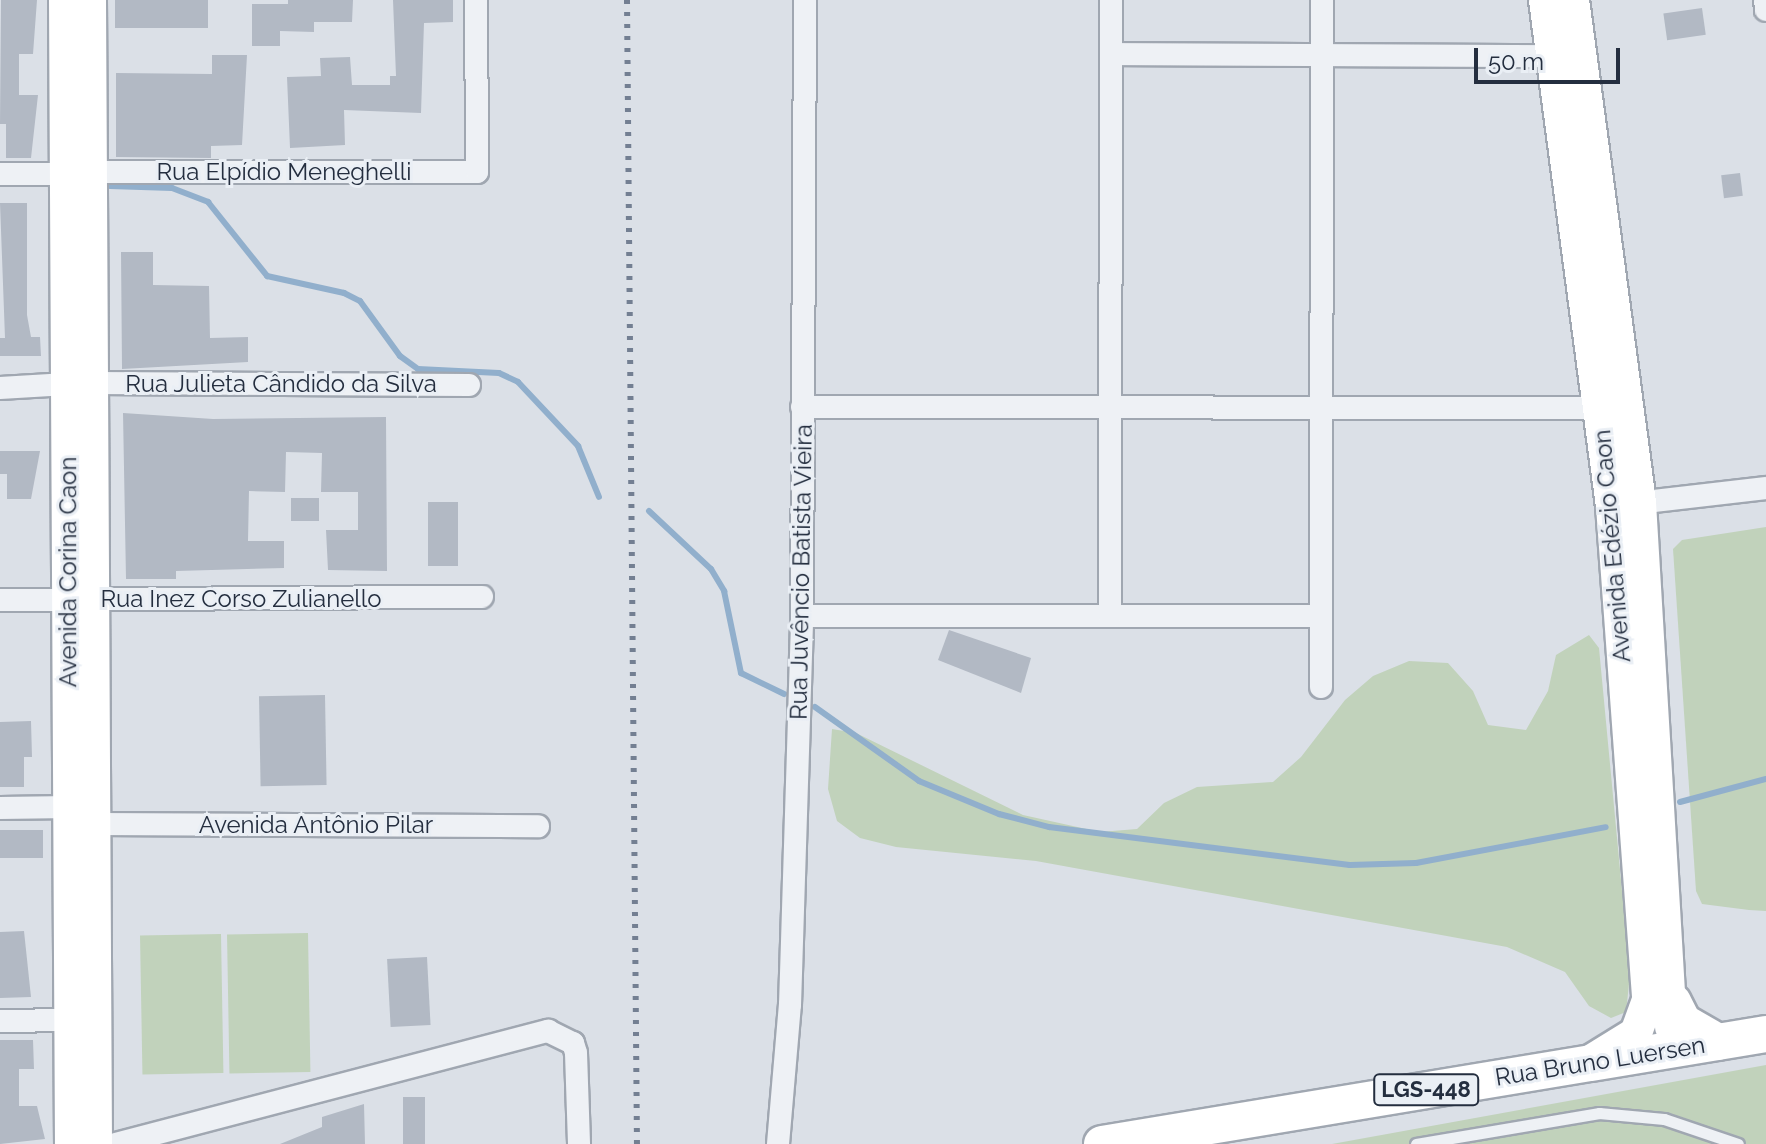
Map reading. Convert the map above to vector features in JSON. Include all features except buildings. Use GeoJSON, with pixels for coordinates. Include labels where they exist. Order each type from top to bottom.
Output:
{"type":"FeatureCollection","features":[{"type":"Feature","properties":{"kind":"main road","name":"Avenida Corina Caon"},"geometry":{"type":"LineString","coordinates":[[65,0],[79,173]]}},
{"type":"Feature","properties":{"kind":"main road","name":"Avenida Corina Caon"},"geometry":{"type":"LineString","coordinates":[[90,0],[79,173],[82,816],[96,1144]]}},
{"type":"Feature","properties":{"kind":"main road","name":"Avenida Edézio Caon"},"geometry":{"type":"LineString","coordinates":[[1545,0],[1599,408],[1626,505],[1648,1000],[1636,1033],[1586,1064]]}},
{"type":"Feature","properties":{"kind":"main road","name":"Avenida Edézio Caon"},"geometry":{"type":"LineString","coordinates":[[1573,0],[1626,505],[1673,1002],[1673,1023],[1661,1051]]}},
{"type":"Feature","properties":{"kind":"main road","name":"Avenida Corina Caon"},"geometry":{"type":"LineString","coordinates":[[71,1144],[71,1020],[82,816]]}},
{"type":"Feature","properties":{"kind":"main road"},"geometry":{"type":"LineString","coordinates":[[1673,1002],[1683,1022],[1718,1042]]}},
{"type":"Feature","properties":{"kind":"main road","name":"Rua Bruno Luersen"},"geometry":{"type":"LineString","coordinates":[[1102,1144],[1766,1034]]}},
{"type":"Feature","properties":{"kind":"street","name":"Rua Elpídio Meneghelli"},"geometry":{"type":"LineString","coordinates":[[0,174],[477,172],[476,0]]}},
{"type":"Feature","properties":{"kind":"street","name":"Rua Juvêncio Batista Vieira"},"geometry":{"type":"LineString","coordinates":[[778,1144],[790,1005],[802,616],[805,0]]}},
{"type":"Feature","properties":{"kind":"street"},"geometry":{"type":"LineString","coordinates":[[1110,616],[1111,0]]}},
{"type":"Feature","properties":{"kind":"street"},"geometry":{"type":"LineString","coordinates":[[1321,687],[1322,0]]}},
{"type":"Feature","properties":{"kind":"street"},"geometry":{"type":"LineString","coordinates":[[1765,0],[1766,10]]}},
{"type":"Feature","properties":{"kind":"street"},"geometry":{"type":"LineString","coordinates":[[1111,54],[1553,56]]}},
{"type":"Feature","properties":{"kind":"street","name":"Rua Julieta Cândido da Silva"},"geometry":{"type":"LineString","coordinates":[[0,388],[80,384],[469,385]]}},
{"type":"Feature","properties":{"kind":"street"},"geometry":{"type":"LineString","coordinates":[[802,407],[1599,408]]}},
{"type":"Feature","properties":{"kind":"street"},"geometry":{"type":"LineString","coordinates":[[1626,505],[1766,488]]}},
{"type":"Feature","properties":{"kind":"street","name":"Rua Inez Corso Zulianello"},"geometry":{"type":"LineString","coordinates":[[0,600],[482,597]]}},
{"type":"Feature","properties":{"kind":"street"},"geometry":{"type":"LineString","coordinates":[[802,616],[1321,616]]}},
{"type":"Feature","properties":{"kind":"street","name":"Avenida Antônio Pilar"},"geometry":{"type":"LineString","coordinates":[[0,808],[82,816],[538,826]]}},
{"type":"Feature","properties":{"kind":"street"},"geometry":{"type":"LineString","coordinates":[[0,1021],[71,1020]]}},
{"type":"Feature","properties":{"kind":"street"},"geometry":{"type":"LineString","coordinates":[[116,1144],[534,1034],[561,1034],[573,1043],[579,1144]]}},
{"type":"Feature","properties":{"kind":"lane"},"geometry":{"type":"LineString","coordinates":[[1416,1144],[1599,1113],[1664,1119],[1738,1144]]}},
{"type":"Feature","properties":{"kind":"green space"},"geometry":{"type":"Polygon","coordinates":[[[1766,527],[1766,911],[1702,904],[1696,891],[1673,549],[1682,540],[1766,527]]]}},
{"type":"Feature","properties":{"kind":"green space"},"geometry":{"type":"Polygon","coordinates":[[[1589,635],[1599,648],[1630,975],[1626,1012],[1611,1018],[1589,1006],[1565,972],[1507,947],[1036,861],[896,847],[860,838],[837,821],[828,789],[832,729],[856,733],[1023,815],[1100,832],[1137,829],[1164,803],[1197,787],[1273,782],[1301,757],[1345,700],[1373,676],[1409,661],[1448,663],[1473,691],[1488,725],[1526,730],[1548,691],[1556,655],[1589,635]]]}},
{"type":"Feature","properties":{"kind":"green space"},"geometry":{"type":"Polygon","coordinates":[[[308,933],[310,1072],[229,1073],[227,934],[308,933]]]}},
{"type":"Feature","properties":{"kind":"green space"},"geometry":{"type":"Polygon","coordinates":[[[221,934],[223,1073],[142,1074],[140,935],[221,934]]]}},
{"type":"Feature","properties":{"kind":"green space"},"geometry":{"type":"Polygon","coordinates":[[[1766,1065],[1766,1144],[1332,1144],[1766,1065]]]}},
{"type":"Feature","properties":{"kind":"waterway"},"geometry":{"type":"LineString","coordinates":[[110,186],[172,188],[208,202],[267,276],[344,293],[360,301],[400,356],[418,369],[499,373],[518,382],[578,446],[599,497]]}},
{"type":"Feature","properties":{"kind":"waterway"},"geometry":{"type":"LineString","coordinates":[[649,511],[711,569],[724,591],[741,673],[784,694]]}},
{"type":"Feature","properties":{"kind":"waterway"},"geometry":{"type":"LineString","coordinates":[[815,707],[919,781],[999,814],[1049,827],[1350,865],[1416,863],[1606,827]]}},
{"type":"Feature","properties":{"kind":"waterway"},"geometry":{"type":"LineString","coordinates":[[1680,802],[1766,779]]}},
{"type":"Feature","properties":{"kind":"railway"},"geometry":{"type":"LineString","coordinates":[[627,0],[637,1144]]}}]}
